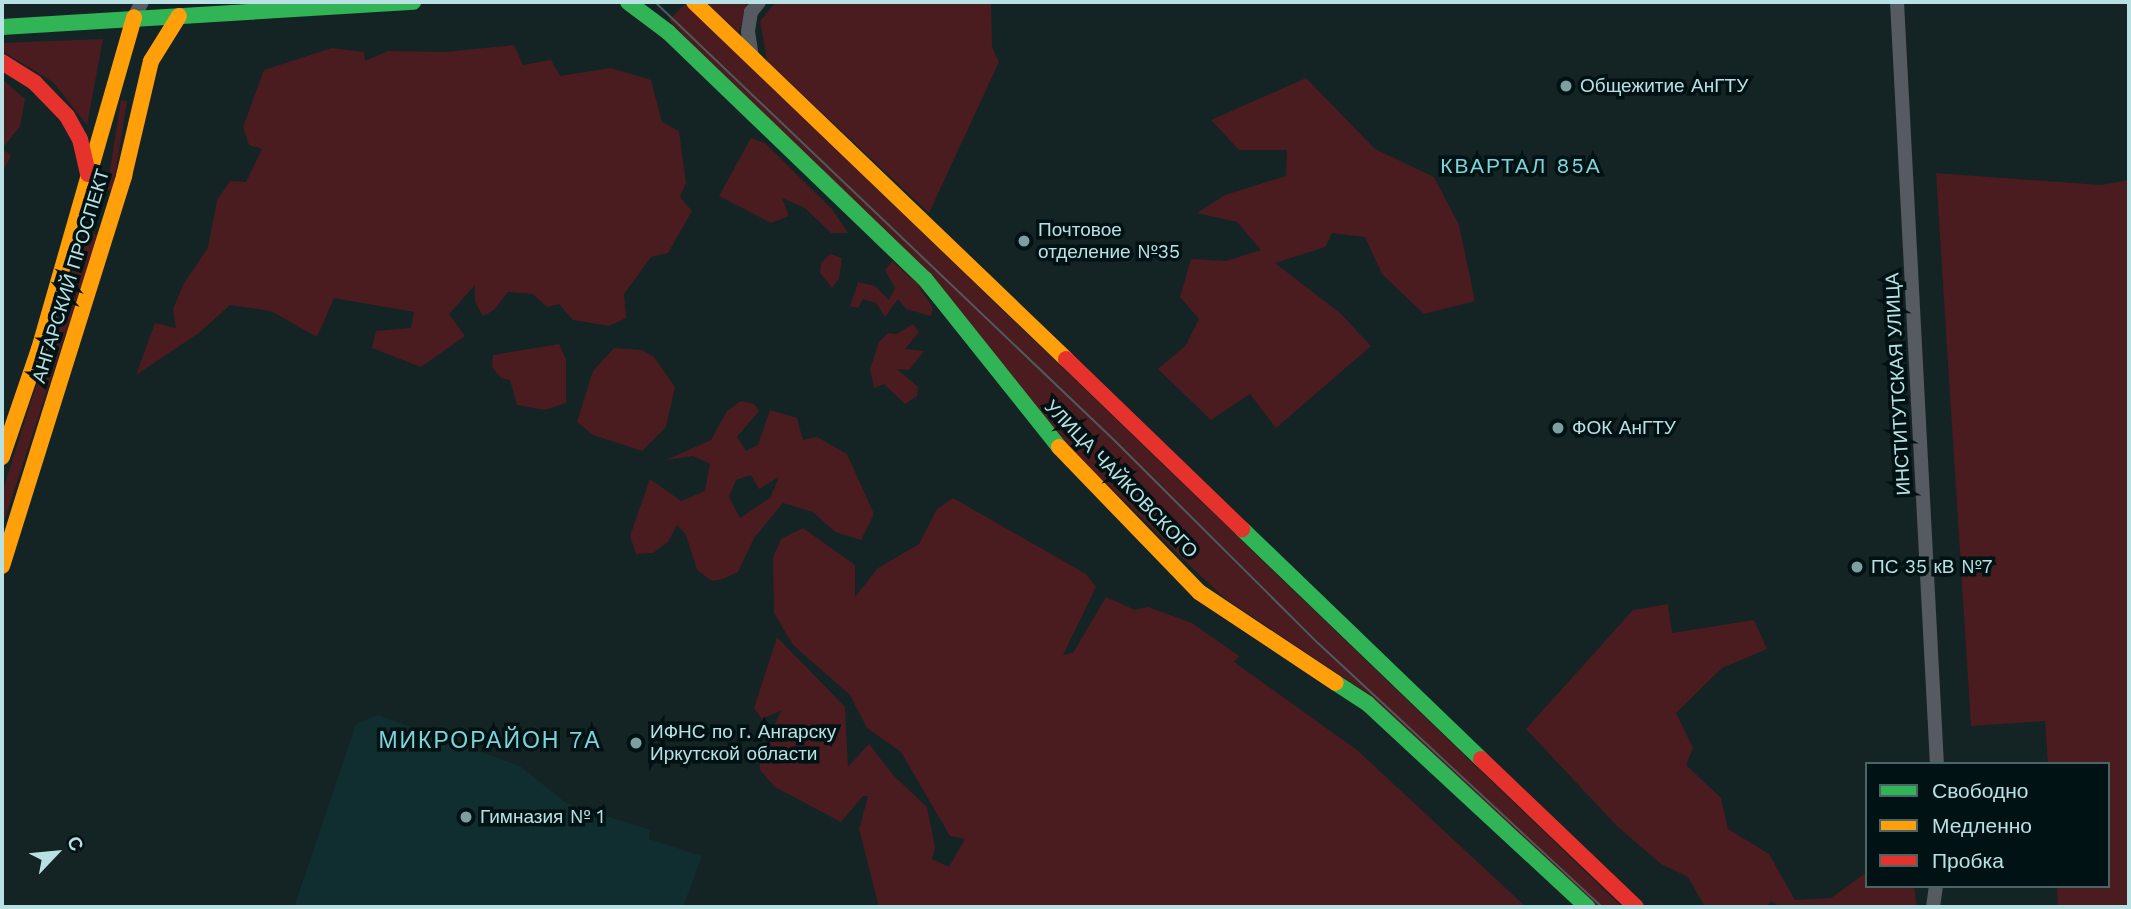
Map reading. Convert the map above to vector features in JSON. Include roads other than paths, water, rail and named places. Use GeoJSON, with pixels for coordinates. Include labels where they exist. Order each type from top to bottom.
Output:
{"type":"FeatureCollection","features":[{"type":"Feature","properties":{"kind":"main road"},"geometry":{"type":"LineString","coordinates":[[2,27],[134,17],[182,9],[413,2]]}},
{"type":"Feature","properties":{"kind":"main road","name":"УЛИЦА ЧАЙКОВСКОГО"},"geometry":{"type":"LineString","coordinates":[[628,2],[668,32],[925,279],[1038,426],[1199,592],[1368,704],[1587,907]]}},
{"type":"Feature","properties":{"kind":"main road"},"geometry":{"type":"LineString","coordinates":[[694,2],[1636,907]]}},
{"type":"Feature","properties":{"kind":"main road","name":"АНГАРСКИЙ ПРОСПЕКТ"},"geometry":{"type":"LineString","coordinates":[[2,566],[108,229],[151,61],[182,9]]}},
{"type":"Feature","properties":{"kind":"main road","name":"АНГАРСКИЙ ПРОСПЕКТ"},"geometry":{"type":"LineString","coordinates":[[2,457],[89,181],[134,17]]}},
{"type":"Feature","properties":{"kind":"main road"},"geometry":{"type":"LineString","coordinates":[[2,62],[35,83],[67,116],[80,139],[89,181]]}},
{"type":"Feature","properties":{"kind":"main road"},"geometry":{"type":"LineString","coordinates":[[78,217],[108,229]]}},
{"type":"Feature","properties":{"kind":"street","name":"АНГАРСКИЙ ПРОСПЕКТ"},"geometry":{"type":"LineString","coordinates":[[134,17],[142,2]]}},
{"type":"Feature","properties":{"kind":"street"},"geometry":{"type":"LineString","coordinates":[[752,59],[748,31],[751,12],[759,2]]}},
{"type":"Feature","properties":{"kind":"street","name":"ИНСТИТУТСКАЯ УЛИЦА"},"geometry":{"type":"LineString","coordinates":[[1897,2],[1937,762]]}},
{"type":"Feature","properties":{"kind":"street"},"geometry":{"type":"LineString","coordinates":[[1933,907],[1936,888]]}},
{"type":"Feature","properties":{"kind":"tram line"},"geometry":{"type":"LineString","coordinates":[[655,2],[1116,442],[1319,644],[1602,907]]}},
{"type":"Feature","properties":{"kind":"place","name":"Общежитие АнГТУ"},"geometry":{"type":"Point","coordinates":[1566,86]}},
{"type":"Feature","properties":{"kind":"place","name":"Почтовое отделение №35"},"geometry":{"type":"Point","coordinates":[1024,241]}},
{"type":"Feature","properties":{"kind":"place","name":"ФОК АнГТУ"},"geometry":{"type":"Point","coordinates":[1558,428]}},
{"type":"Feature","properties":{"kind":"place","name":"ПС 35 кВ №7"},"geometry":{"type":"Point","coordinates":[1857,567]}},
{"type":"Feature","properties":{"kind":"place","name":"ИФНС по г. Ангарску Иркутской области"},"geometry":{"type":"Point","coordinates":[636,743]}},
{"type":"Feature","properties":{"kind":"place","name":"Гимназия № 1"},"geometry":{"type":"Point","coordinates":[466,817]}},
{"type":"Feature","properties":{"kind":"district","name":"КВАРТАЛ 85А"},"geometry":{"type":"Point","coordinates":[1521,166]}},
{"type":"Feature","properties":{"kind":"district","name":"МИКРОРАЙОН 7А"},"geometry":{"type":"Point","coordinates":[490,741]}}]}
